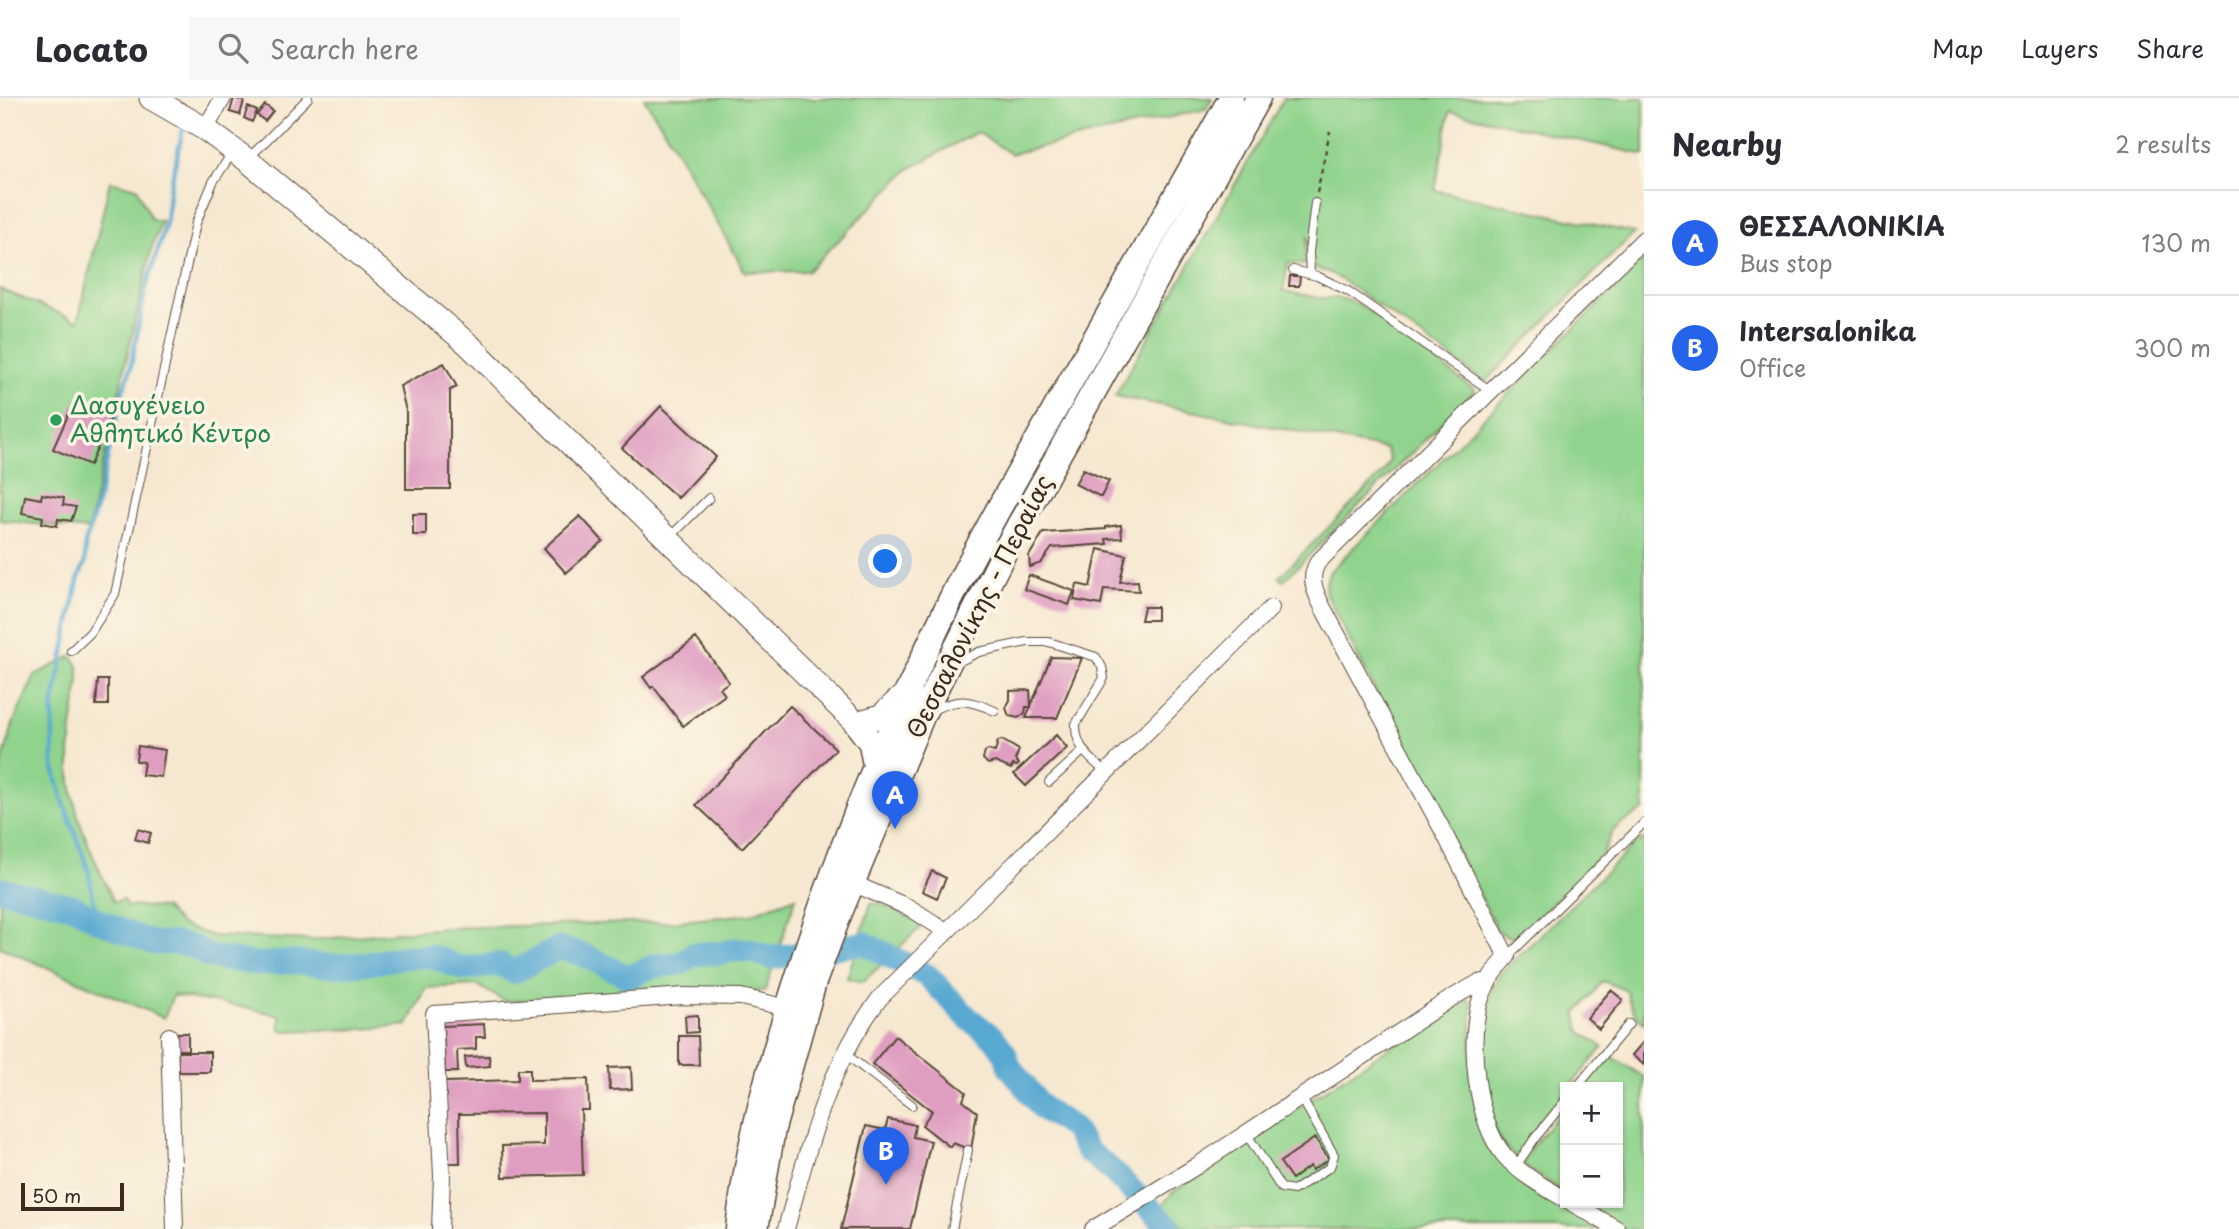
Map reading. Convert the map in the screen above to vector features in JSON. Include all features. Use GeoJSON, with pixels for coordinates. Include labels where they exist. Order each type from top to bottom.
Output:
{"type":"FeatureCollection","features":[{"type":"Feature","properties":{"kind":"main road","name":"Θεσσαλονίκης - Περαίας"},"geometry":{"type":"LineString","coordinates":[[756,1229],[805,983],[876,765],[952,597],[995,516],[1231,98]]}},
{"type":"Feature","properties":{"kind":"main road","name":"Θεσσαλονίκης - Περαίας"},"geometry":{"type":"LineString","coordinates":[[831,907],[852,883],[923,714],[1009,543],[1258,98]]}},
{"type":"Feature","properties":{"kind":"main road"},"geometry":{"type":"LineString","coordinates":[[856,723],[871,743],[876,765]]}},
{"type":"Feature","properties":{"kind":"main road","name":"Θεσσαλονίκης - Περαίας"},"geometry":{"type":"LineString","coordinates":[[738,1229],[753,1142],[788,1008],[805,983]]}},
{"type":"Feature","properties":{"kind":"street"},"geometry":{"type":"LineString","coordinates":[[151,98],[205,129],[241,155],[468,344],[856,723],[881,716],[907,692]]}},
{"type":"Feature","properties":{"kind":"street"},"geometry":{"type":"LineString","coordinates":[[205,129],[223,98]]}},
{"type":"Feature","properties":{"kind":"street"},"geometry":{"type":"LineString","coordinates":[[1560,1196],[1516,1166],[1496,1142],[1487,1125],[1477,1084],[1477,1021],[1480,999],[1489,981],[1507,957],[1442,829],[1323,608],[1313,581],[1313,570],[1318,562],[1644,239]]}},
{"type":"Feature","properties":{"kind":"street"},"geometry":{"type":"LineString","coordinates":[[786,1229],[817,1124],[844,1053],[880,998],[1271,608]]}},
{"type":"Feature","properties":{"kind":"street"},"geometry":{"type":"LineString","coordinates":[[852,883],[909,908],[946,931]]}},
{"type":"Feature","properties":{"kind":"street"},"geometry":{"type":"LineString","coordinates":[[1099,1226],[1450,999],[1489,981]]}},
{"type":"Feature","properties":{"kind":"street"},"geometry":{"type":"LineString","coordinates":[[440,1229],[442,1176],[434,1014],[684,996],[741,997],[788,1008]]}},
{"type":"Feature","properties":{"kind":"street"},"geometry":{"type":"LineString","coordinates":[[169,1036],[175,1229]]}},
{"type":"Feature","properties":{"kind":"street"},"geometry":{"type":"LineString","coordinates":[[1581,1208],[1617,1229]]}},
{"type":"Feature","properties":{"kind":"lane"},"geometry":{"type":"LineString","coordinates":[[71,651],[90,633],[115,594],[196,223],[213,182],[307,98]]}},
{"type":"Feature","properties":{"kind":"lane"},"geometry":{"type":"LineString","coordinates":[[1311,274],[1308,252],[1315,203]]}},
{"type":"Feature","properties":{"kind":"lane"},"geometry":{"type":"LineString","coordinates":[[1293,270],[1330,282],[1367,303],[1491,391]]}},
{"type":"Feature","properties":{"kind":"lane"},"geometry":{"type":"LineString","coordinates":[[668,538],[709,498]]}},
{"type":"Feature","properties":{"kind":"lane"},"geometry":{"type":"LineString","coordinates":[[944,669],[979,652],[1027,642],[1049,642],[1096,657],[1104,678],[1076,724],[1079,744],[1083,751],[1106,772]]}},
{"type":"Feature","properties":{"kind":"lane"},"geometry":{"type":"LineString","coordinates":[[923,714],[955,700],[970,701],[995,711]]}},
{"type":"Feature","properties":{"kind":"lane"},"geometry":{"type":"LineString","coordinates":[[1049,782],[1083,751]]}},
{"type":"Feature","properties":{"kind":"lane"},"geometry":{"type":"LineString","coordinates":[[1507,957],[1644,823]]}},
{"type":"Feature","properties":{"kind":"lane"},"geometry":{"type":"LineString","coordinates":[[1581,1082],[1629,1024]]}},
{"type":"Feature","properties":{"kind":"lane"},"geometry":{"type":"LineString","coordinates":[[844,1053],[912,1105]]}},
{"type":"Feature","properties":{"kind":"lane"},"geometry":{"type":"LineString","coordinates":[[1246,1133],[1281,1188],[1293,1190],[1330,1167],[1335,1155],[1301,1097]]}},
{"type":"Feature","properties":{"kind":"lane"},"geometry":{"type":"LineString","coordinates":[[1516,1166],[1560,1107]]}},
{"type":"Feature","properties":{"kind":"lane"},"geometry":{"type":"LineString","coordinates":[[952,1229],[968,1150]]}},
{"type":"Feature","properties":{"kind":"path"},"geometry":{"type":"LineString","coordinates":[[1315,203],[1330,131]]}},
{"type":"Feature","properties":{"kind":"green space"},"geometry":{"type":"Polygon","coordinates":[[[644,98],[1212,98],[1206,109],[1011,154],[977,132],[909,169],[808,271],[745,272],[644,98]]]}},
{"type":"Feature","properties":{"kind":"green space"},"geometry":{"type":"Polygon","coordinates":[[[1284,98],[1644,98],[1644,155],[1450,111],[1435,190],[1634,233],[1485,382],[1348,284],[1330,273],[1314,268],[1307,236],[1305,265],[1288,263],[1283,291],[1319,298],[1340,298],[1360,305],[1475,390],[1283,581],[1279,577],[1385,471],[1390,460],[1386,449],[1115,396],[1284,98]]]}},
{"type":"Feature","properties":{"kind":"green space","name":"Δασυγένειο Αθλητικό Κέντρο"},"geometry":{"type":"Polygon","coordinates":[[[110,181],[137,188],[151,219],[162,221],[152,246],[88,530],[0,520],[0,289],[78,321],[110,181]]]}},
{"type":"Feature","properties":{"kind":"green space"},"geometry":{"type":"Polygon","coordinates":[[[1644,259],[1644,810],[1612,832],[1603,853],[1519,937],[1509,937],[1497,929],[1326,594],[1325,585],[1330,571],[1644,259]]]}},
{"type":"Feature","properties":{"kind":"green space"},"geometry":{"type":"Polygon","coordinates":[[[72,656],[79,668],[79,680],[70,746],[71,786],[85,837],[114,902],[123,899],[126,906],[164,908],[181,925],[213,936],[311,940],[444,928],[671,922],[750,914],[796,897],[765,991],[504,1001],[477,985],[426,988],[408,1025],[280,1031],[280,1016],[173,995],[164,1018],[0,947],[0,771],[14,721],[35,675],[72,656]]]}},
{"type":"Feature","properties":{"kind":"green space"},"geometry":{"type":"Polygon","coordinates":[[[1644,839],[1644,1023],[1632,1009],[1627,991],[1603,981],[1576,1014],[1581,1032],[1603,1047],[1574,1082],[1560,1082],[1560,1099],[1515,1158],[1501,1141],[1493,1124],[1483,1081],[1483,1035],[1491,992],[1499,975],[1633,846],[1644,839]]]}},
{"type":"Feature","properties":{"kind":"green space"},"geometry":{"type":"Polygon","coordinates":[[[871,903],[881,904],[924,924],[863,982],[847,978],[871,903]]]}},
{"type":"Feature","properties":{"kind":"green space"},"geometry":{"type":"Polygon","coordinates":[[[1467,999],[1472,1003],[1471,1080],[1517,1176],[1560,1204],[1560,1208],[1567,1208],[1599,1229],[1188,1229],[1162,1206],[1173,1192],[1200,1173],[1461,1000],[1467,999]]]}},
{"type":"Feature","properties":{"kind":"green space"},"geometry":{"type":"Polygon","coordinates":[[[1608,1054],[1644,1077],[1644,1229],[1624,1229],[1589,1208],[1623,1208],[1623,1082],[1585,1082],[1608,1054]]]}},
{"type":"Feature","properties":{"kind":"green space"},"geometry":{"type":"Polygon","coordinates":[[[1560,1112],[1560,1190],[1523,1165],[1531,1148],[1560,1112]]]}},
{"type":"Feature","properties":{"kind":"building"},"geometry":{"type":"Polygon","coordinates":[[[234,98],[244,101],[240,115],[230,112],[234,98]]]}},
{"type":"Feature","properties":{"kind":"building"},"geometry":{"type":"Polygon","coordinates":[[[265,105],[273,111],[265,121],[257,115],[265,105]]]}},
{"type":"Feature","properties":{"kind":"building"},"geometry":{"type":"Polygon","coordinates":[[[248,107],[257,111],[252,122],[244,118],[248,107]]]}},
{"type":"Feature","properties":{"kind":"building"},"geometry":{"type":"Polygon","coordinates":[[[1290,276],[1300,276],[1299,286],[1289,286],[1290,276]]]}},
{"type":"Feature","properties":{"kind":"building"},"geometry":{"type":"Polygon","coordinates":[[[444,363],[457,387],[450,390],[450,489],[406,489],[406,411],[400,386],[444,363]]]}},
{"type":"Feature","properties":{"kind":"building"},"geometry":{"type":"Polygon","coordinates":[[[93,402],[114,411],[90,465],[53,449],[73,404],[89,411],[93,402]]]}},
{"type":"Feature","properties":{"kind":"building"},"geometry":{"type":"Polygon","coordinates":[[[661,406],[716,457],[678,498],[622,448],[661,406]]]}},
{"type":"Feature","properties":{"kind":"building"},"geometry":{"type":"Polygon","coordinates":[[[1083,469],[1109,481],[1101,497],[1075,484],[1083,469]]]}},
{"type":"Feature","properties":{"kind":"building"},"geometry":{"type":"Polygon","coordinates":[[[42,494],[64,498],[63,505],[76,507],[71,521],[58,519],[57,526],[42,523],[43,517],[22,513],[25,496],[41,499],[42,494]]]}},
{"type":"Feature","properties":{"kind":"building"},"geometry":{"type":"Polygon","coordinates":[[[413,514],[426,514],[426,535],[413,535],[413,514]]]}},
{"type":"Feature","properties":{"kind":"building"},"geometry":{"type":"Polygon","coordinates":[[[580,516],[603,541],[566,573],[544,548],[580,516]]]}},
{"type":"Feature","properties":{"kind":"building"},"geometry":{"type":"Polygon","coordinates":[[[1121,525],[1122,538],[1106,539],[1107,544],[1052,548],[1041,563],[1030,567],[1029,556],[1043,533],[1106,529],[1121,525]]]}},
{"type":"Feature","properties":{"kind":"building"},"geometry":{"type":"Polygon","coordinates":[[[1098,549],[1126,555],[1120,582],[1138,581],[1139,591],[1104,589],[1101,605],[1074,600],[1077,584],[1090,587],[1098,549]]]}},
{"type":"Feature","properties":{"kind":"building"},"geometry":{"type":"Polygon","coordinates":[[[1029,575],[1074,591],[1069,605],[1024,589],[1029,575]]]}},
{"type":"Feature","properties":{"kind":"building"},"geometry":{"type":"Polygon","coordinates":[[[1144,607],[1157,607],[1157,620],[1141,620],[1144,607]]]}},
{"type":"Feature","properties":{"kind":"building"},"geometry":{"type":"Polygon","coordinates":[[[696,638],[729,682],[720,688],[725,695],[683,726],[643,677],[696,638]]]}},
{"type":"Feature","properties":{"kind":"building"},"geometry":{"type":"Polygon","coordinates":[[[1051,657],[1082,658],[1057,718],[1026,718],[1051,657]]]}},
{"type":"Feature","properties":{"kind":"building"},"geometry":{"type":"Polygon","coordinates":[[[98,680],[108,680],[108,705],[96,705],[98,680]]]}},
{"type":"Feature","properties":{"kind":"building"},"geometry":{"type":"Polygon","coordinates":[[[1030,690],[1031,707],[1026,707],[1025,713],[1018,718],[1009,716],[1006,708],[1010,691],[1030,690]]]}},
{"type":"Feature","properties":{"kind":"building"},"geometry":{"type":"Polygon","coordinates":[[[790,706],[836,749],[742,848],[696,805],[790,706]]]}},
{"type":"Feature","properties":{"kind":"building"},"geometry":{"type":"Polygon","coordinates":[[[1056,735],[1067,748],[1026,786],[1014,774],[1056,735]]]}},
{"type":"Feature","properties":{"kind":"building"},"geometry":{"type":"Polygon","coordinates":[[[1002,740],[1019,750],[1015,760],[1019,764],[1013,765],[1011,769],[995,762],[988,764],[983,759],[988,750],[995,752],[998,741],[1002,740]]]}},
{"type":"Feature","properties":{"kind":"building"},"geometry":{"type":"Polygon","coordinates":[[[138,746],[165,750],[161,777],[142,775],[144,762],[136,761],[138,746]]]}},
{"type":"Feature","properties":{"kind":"building"},"geometry":{"type":"Polygon","coordinates":[[[138,829],[151,833],[148,843],[135,839],[138,829]]]}},
{"type":"Feature","properties":{"kind":"building"},"geometry":{"type":"Polygon","coordinates":[[[932,871],[946,878],[937,898],[922,891],[932,871]]]}},
{"type":"Feature","properties":{"kind":"building"},"geometry":{"type":"Polygon","coordinates":[[[1611,990],[1623,1000],[1599,1029],[1587,1018],[1611,990]]]}},
{"type":"Feature","properties":{"kind":"building"},"geometry":{"type":"Polygon","coordinates":[[[698,1015],[698,1032],[686,1033],[685,1016],[698,1015]]]}},
{"type":"Feature","properties":{"kind":"building"},"geometry":{"type":"Polygon","coordinates":[[[484,1024],[485,1037],[476,1037],[476,1049],[457,1050],[458,1072],[445,1072],[443,1026],[484,1024]]]}},
{"type":"Feature","properties":{"kind":"building"},"geometry":{"type":"Polygon","coordinates":[[[177,1033],[188,1033],[188,1050],[177,1050],[177,1033]]]}},
{"type":"Feature","properties":{"kind":"building"},"geometry":{"type":"Polygon","coordinates":[[[679,1036],[698,1036],[699,1065],[679,1065],[679,1036]]]}},
{"type":"Feature","properties":{"kind":"building"},"geometry":{"type":"Polygon","coordinates":[[[895,1036],[966,1092],[963,1101],[977,1112],[971,1150],[953,1143],[950,1147],[922,1125],[932,1111],[872,1064],[895,1036]]]}},
{"type":"Feature","properties":{"kind":"building"},"geometry":{"type":"Polygon","coordinates":[[[1644,1041],[1644,1065],[1632,1055],[1644,1041]]]}},
{"type":"Feature","properties":{"kind":"building"},"geometry":{"type":"Polygon","coordinates":[[[178,1052],[210,1052],[210,1072],[178,1072],[178,1052]]]}},
{"type":"Feature","properties":{"kind":"building"},"geometry":{"type":"Polygon","coordinates":[[[489,1056],[490,1066],[466,1068],[465,1057],[489,1056]]]}},
{"type":"Feature","properties":{"kind":"building"},"geometry":{"type":"Polygon","coordinates":[[[631,1067],[632,1089],[610,1090],[609,1068],[631,1067]]]}},
{"type":"Feature","properties":{"kind":"building"},"geometry":{"type":"Polygon","coordinates":[[[518,1069],[530,1069],[530,1080],[588,1079],[589,1110],[581,1110],[583,1175],[503,1177],[502,1146],[544,1145],[544,1113],[459,1114],[460,1163],[448,1163],[445,1082],[518,1080],[518,1069]]]}},
{"type":"Feature","properties":{"kind":"building"},"geometry":{"type":"Polygon","coordinates":[[[888,1119],[915,1125],[913,1137],[931,1141],[910,1229],[841,1229],[866,1126],[885,1130],[888,1119]]]}},
{"type":"Feature","properties":{"kind":"building"},"geometry":{"type":"Polygon","coordinates":[[[1315,1138],[1329,1159],[1312,1170],[1310,1166],[1292,1179],[1280,1162],[1315,1138]]]}},
{"type":"Feature","properties":{"kind":"waterway"},"geometry":{"type":"LineString","coordinates":[[97,920],[88,868],[64,804],[53,765],[53,708],[78,580],[85,562],[85,544],[130,371],[145,291],[166,223],[169,192],[183,129]]}},
{"type":"Feature","properties":{"kind":"waterway"},"geometry":{"type":"LineString","coordinates":[[0,889],[73,906],[97,920],[152,943],[175,943],[194,947],[210,957],[258,964],[291,962],[333,966],[431,956],[464,969],[500,964],[514,972],[559,948],[581,954],[629,977],[654,966],[682,963],[693,954],[736,950],[751,951],[771,958],[864,943],[928,976],[968,1018],[994,1038],[1005,1053],[1009,1066],[1042,1108],[1072,1127],[1088,1152],[1109,1168],[1171,1229]]}},
{"type":"Feature","properties":{"kind":"place","name":"Δασυγένειο Αθλητικό Κέντρο"},"geometry":{"type":"Point","coordinates":[56,420]}},
{"type":"Feature","properties":{"kind":"place","name":"ΘΕΣΣΑΛΟΝΙΚΙΑ"},"geometry":{"type":"Point","coordinates":[895,829]}},
{"type":"Feature","properties":{"kind":"place","name":"Intersalonika"},"geometry":{"type":"Point","coordinates":[886,1185]}}]}
